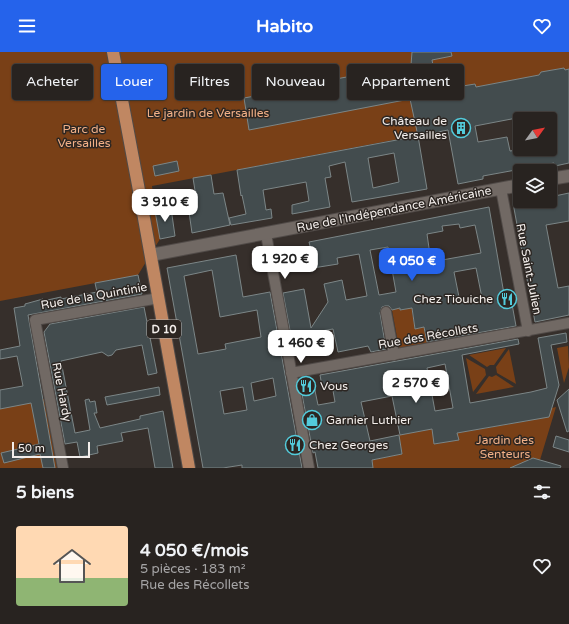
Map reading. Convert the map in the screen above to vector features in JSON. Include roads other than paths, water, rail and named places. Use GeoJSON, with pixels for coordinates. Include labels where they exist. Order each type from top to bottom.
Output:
{"type":"FeatureCollection","features":[{"type":"Feature","properties":{"kind":"main road","name":"D 10"},"geometry":{"type":"LineString","coordinates":[[113,52],[189,468]]}},
{"type":"Feature","properties":{"kind":"main road"},"geometry":{"type":"LineString","coordinates":[[557,178],[569,176]]}},
{"type":"Feature","properties":{"kind":"main road","name":"Rue de l'Indépendance Américaine"},"geometry":{"type":"LineString","coordinates":[[151,255],[513,186]]}},
{"type":"Feature","properties":{"kind":"street","name":"Rue Saint-Julien"},"geometry":{"type":"LineString","coordinates":[[501,189],[528,331]]}},
{"type":"Feature","properties":{"kind":"street"},"geometry":{"type":"LineString","coordinates":[[266,234],[309,468]]}},
{"type":"Feature","properties":{"kind":"street","name":"Rue de la Quintinie"},"geometry":{"type":"LineString","coordinates":[[35,320],[158,298]]}},
{"type":"Feature","properties":{"kind":"street"},"geometry":{"type":"LineString","coordinates":[[386,312],[394,355]]}},
{"type":"Feature","properties":{"kind":"street","name":"Rue Hardy"},"geometry":{"type":"LineString","coordinates":[[35,320],[63,468]]}},
{"type":"Feature","properties":{"kind":"street","name":"Rue des Récollets"},"geometry":{"type":"LineString","coordinates":[[292,373],[569,323]]}},
{"type":"Feature","properties":{"kind":"place","name":"Château de Versailles"},"geometry":{"type":"Point","coordinates":[461,128]}},
{"type":"Feature","properties":{"kind":"place","name":"Chez Tiouiche"},"geometry":{"type":"Point","coordinates":[507,299]}},
{"type":"Feature","properties":{"kind":"place","name":"Vous"},"geometry":{"type":"Point","coordinates":[306,386]}},
{"type":"Feature","properties":{"kind":"place","name":"Garnier Luthier"},"geometry":{"type":"Point","coordinates":[312,420]}},
{"type":"Feature","properties":{"kind":"place","name":"Chez Georges"},"geometry":{"type":"Point","coordinates":[295,445]}},
{"type":"Feature","properties":{"kind":"park label","name":"Le jardin de Versailles"},"geometry":{"type":"Point","coordinates":[208,113]}},
{"type":"Feature","properties":{"kind":"park label","name":"Parc de Versailles"},"geometry":{"type":"Point","coordinates":[84,136]}},
{"type":"Feature","properties":{"kind":"park label","name":"Jardin des Senteurs"},"geometry":{"type":"Point","coordinates":[505,447]}}]}
